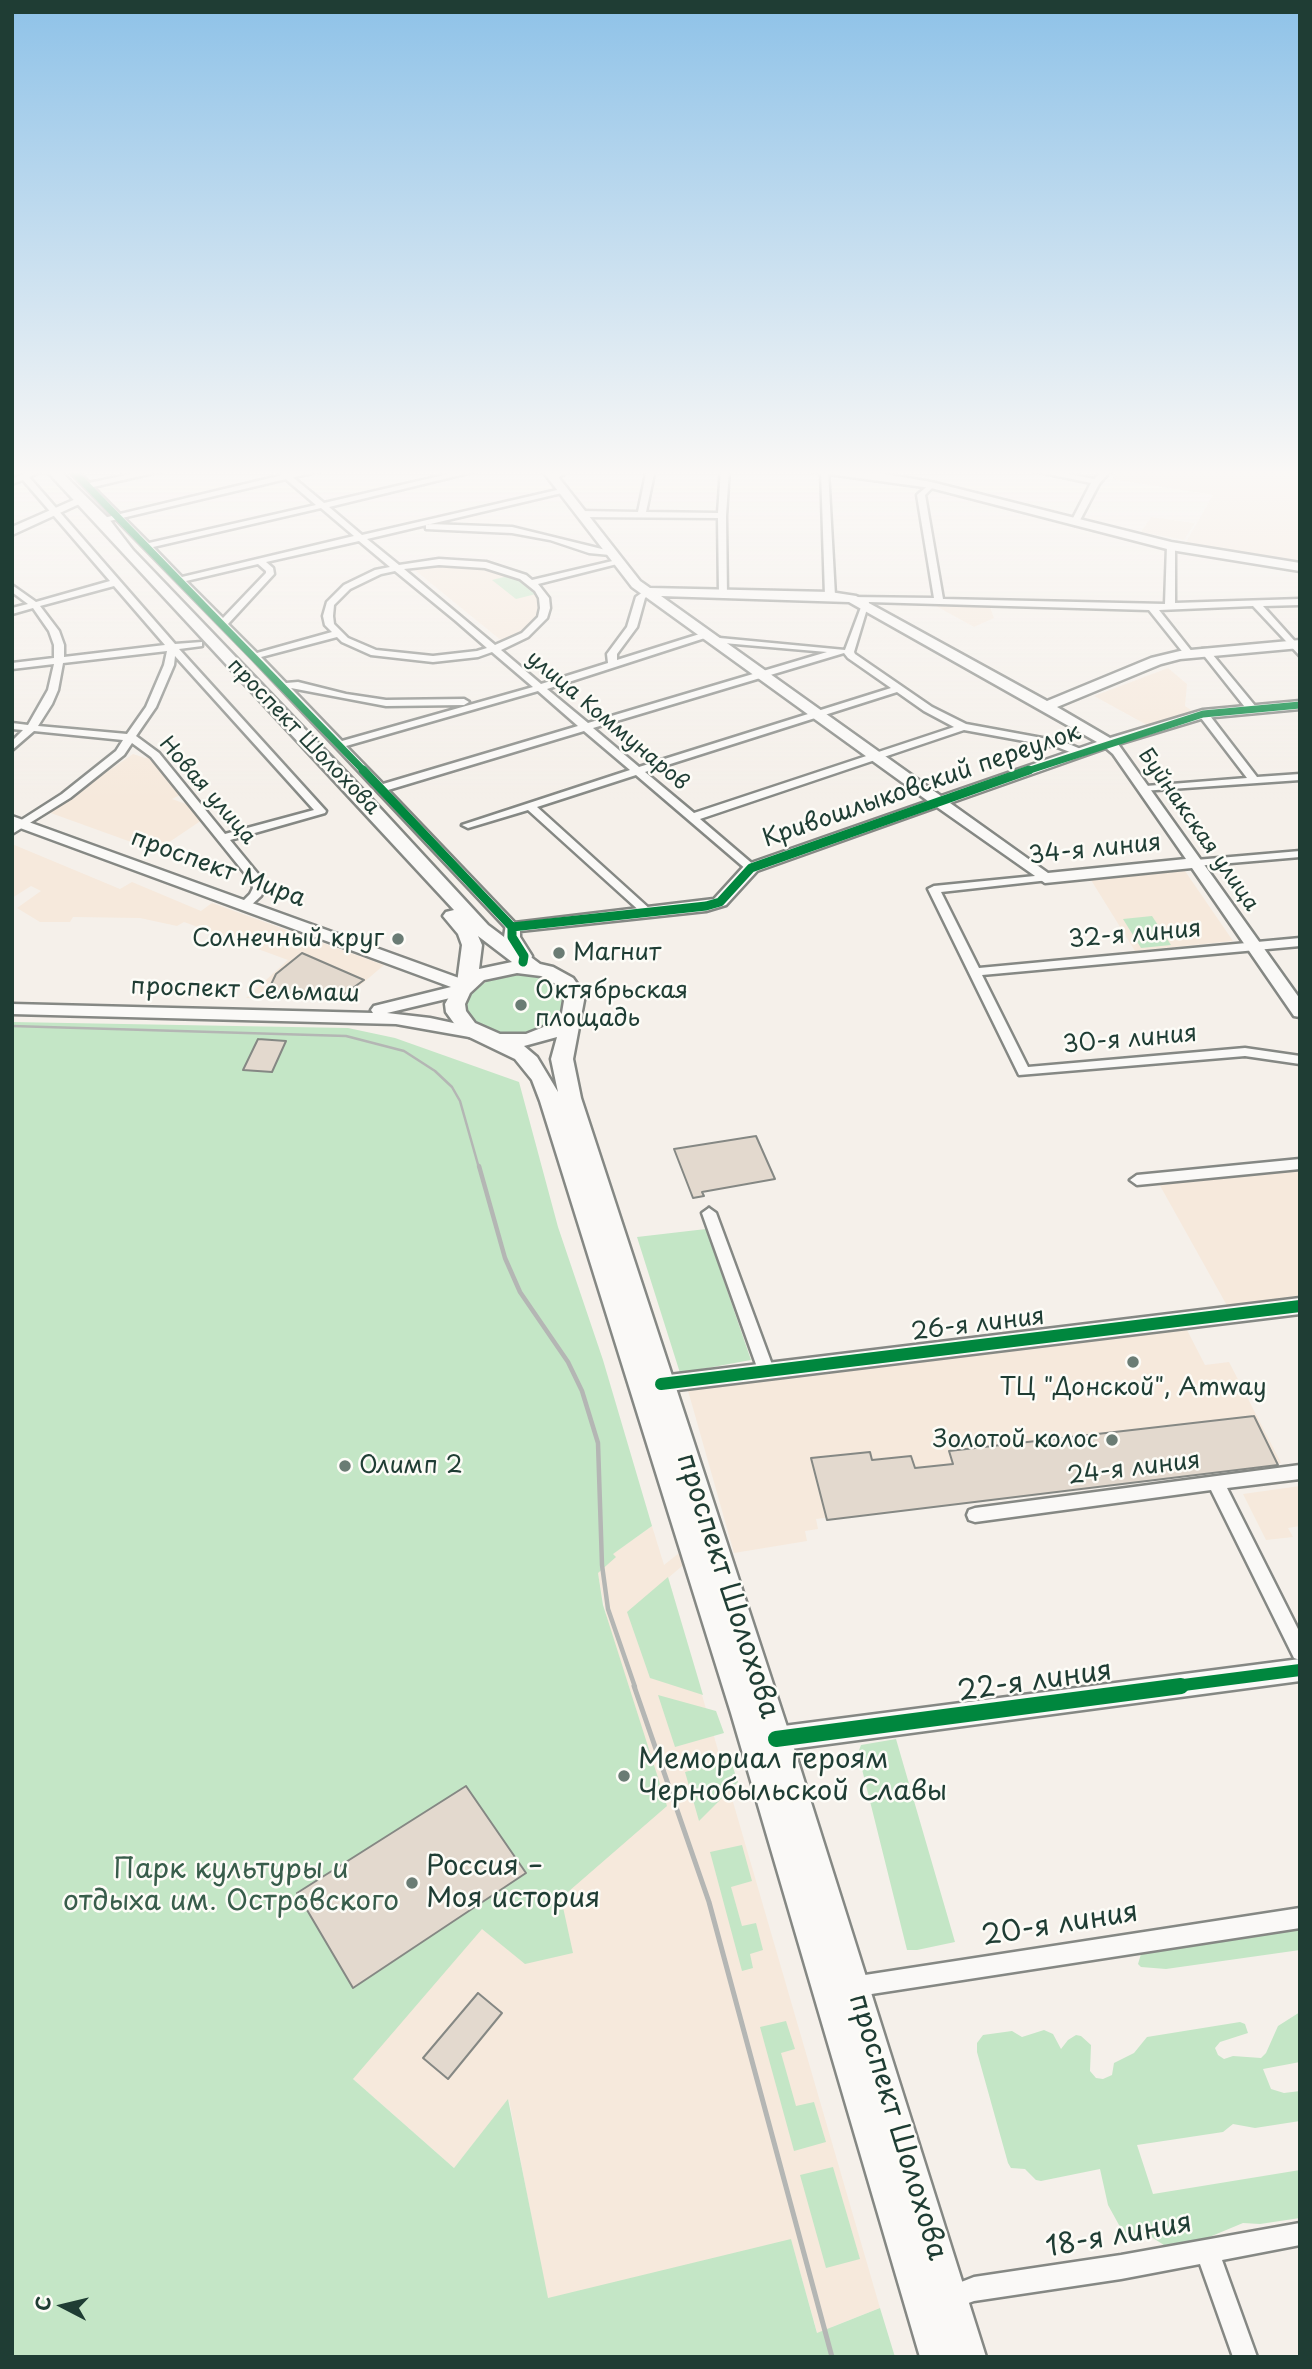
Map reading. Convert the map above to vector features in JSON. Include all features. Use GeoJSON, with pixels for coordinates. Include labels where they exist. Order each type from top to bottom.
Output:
{"type":"FeatureCollection","features":[{"type":"Feature","properties":{"kind":"main road","name":"проспект Шолохова"},"geometry":{"type":"LineString","coordinates":[[148,580],[199,643],[464,928],[472,945],[465,982]]}},
{"type":"Feature","properties":{"kind":"main road","name":"проспект Шолохова"},"geometry":{"type":"LineString","coordinates":[[153,580],[483,930],[528,965]]}},
{"type":"Feature","properties":{"kind":"main road"},"geometry":{"type":"LineString","coordinates":[[528,965],[558,976],[572,988],[576,1003],[572,1015],[558,1029],[540,1037],[514,1041],[497,1040],[475,1033],[462,1023],[455,1004],[465,982],[502,968],[528,965]]}},
{"type":"Feature","properties":{"kind":"main road","name":"проспект Шолохова"},"geometry":{"type":"LineString","coordinates":[[572,1015],[562,1059],[564,1078],[776,1739],[939,2357]]}},
{"type":"Feature","properties":{"kind":"main road","name":"проспект Шолохова"},"geometry":{"type":"LineString","coordinates":[[497,1040],[522,1054],[530,1062],[542,1079],[551,1101],[742,1700],[967,2357]]}},
{"type":"Feature","properties":{"kind":"street"},"geometry":{"type":"LineString","coordinates":[[116,580],[172,647],[321,811],[224,838]]}},
{"type":"Feature","properties":{"kind":"street"},"geometry":{"type":"LineString","coordinates":[[180,580],[382,788],[510,926],[512,937],[528,965]]}},
{"type":"Feature","properties":{"kind":"street"},"geometry":{"type":"LineString","coordinates":[[223,624],[265,580]]}},
{"type":"Feature","properties":{"kind":"street"},"geometry":{"type":"LineString","coordinates":[[360,580],[336,596],[328,616],[337,634],[365,650],[403,658],[452,658],[494,649],[525,635],[542,618],[544,598],[532,583],[525,580]]}},
{"type":"Feature","properties":{"kind":"street","name":"улица Коммунаров"},"geometry":{"type":"LineString","coordinates":[[412,580],[751,868]]}},
{"type":"Feature","properties":{"kind":"street"},"geometry":{"type":"LineString","coordinates":[[532,583],[543,580]]}},
{"type":"Feature","properties":{"kind":"street"},"geometry":{"type":"LineString","coordinates":[[632,580],[1045,878]]}},
{"type":"Feature","properties":{"kind":"street"},"geometry":{"type":"LineString","coordinates":[[724,580],[724,594]]}},
{"type":"Feature","properties":{"kind":"street"},"geometry":{"type":"LineString","coordinates":[[829,580],[830,596]]}},
{"type":"Feature","properties":{"kind":"street"},"geometry":{"type":"LineString","coordinates":[[935,580],[939,601]]}},
{"type":"Feature","properties":{"kind":"street"},"geometry":{"type":"LineString","coordinates":[[1170,580],[1170,607]]}},
{"type":"Feature","properties":{"kind":"street"},"geometry":{"type":"LineString","coordinates":[[12,611],[118,582]]}},
{"type":"Feature","properties":{"kind":"street"},"geometry":{"type":"LineString","coordinates":[[12,588],[35,605],[54,631],[59,661],[53,690],[31,728],[12,747]]}},
{"type":"Feature","properties":{"kind":"street"},"geometry":{"type":"LineString","coordinates":[[613,664],[612,654],[632,627],[641,597],[647,592]]}},
{"type":"Feature","properties":{"kind":"street","name":"Буйнакская улица"},"geometry":{"type":"LineString","coordinates":[[647,592],[830,596],[852,599],[866,604],[1108,743],[1118,751],[1146,789],[1300,1012]]}},
{"type":"Feature","properties":{"kind":"street"},"geometry":{"type":"LineString","coordinates":[[852,599],[1152,607],[1300,601]]}},
{"type":"Feature","properties":{"kind":"street"},"geometry":{"type":"LineString","coordinates":[[382,788],[845,651],[866,604]]}},
{"type":"Feature","properties":{"kind":"street"},"geometry":{"type":"LineString","coordinates":[[1256,604],[1297,647]]}},
{"type":"Feature","properties":{"kind":"street"},"geometry":{"type":"LineString","coordinates":[[1152,607],[1188,653]]}},
{"type":"Feature","properties":{"kind":"street"},"geometry":{"type":"LineString","coordinates":[[255,656],[337,634]]}},
{"type":"Feature","properties":{"kind":"street"},"geometry":{"type":"LineString","coordinates":[[340,745],[709,637],[845,651],[945,720],[963,727],[1060,744],[1079,752]]}},
{"type":"Feature","properties":{"kind":"street"},"geometry":{"type":"LineString","coordinates":[[12,666],[199,643]]}},
{"type":"Feature","properties":{"kind":"street"},"geometry":{"type":"LineString","coordinates":[[16,825],[92,777],[132,738],[160,687],[169,665],[172,647]]}},
{"type":"Feature","properties":{"kind":"street"},"geometry":{"type":"LineString","coordinates":[[1047,706],[1156,661],[1188,653],[1297,647]]}},
{"type":"Feature","properties":{"kind":"street"},"geometry":{"type":"LineString","coordinates":[[1205,651],[1252,709]]}},
{"type":"Feature","properties":{"kind":"street"},"geometry":{"type":"LineString","coordinates":[[282,686],[298,685],[345,697],[386,703],[482,704]]}},
{"type":"Feature","properties":{"kind":"street"},"geometry":{"type":"LineString","coordinates":[[468,825],[898,688]]}},
{"type":"Feature","properties":{"kind":"street","name":"Кривошлыковский переулок"},"geometry":{"type":"LineString","coordinates":[[510,926],[720,902],[751,868],[1079,752],[1203,714],[1300,705]]}},
{"type":"Feature","properties":{"kind":"street"},"geometry":{"type":"LineString","coordinates":[[1203,714],[1255,781]]}},
{"type":"Feature","properties":{"kind":"street"},"geometry":{"type":"LineString","coordinates":[[12,726],[132,738]]}},
{"type":"Feature","properties":{"kind":"street"},"geometry":{"type":"LineString","coordinates":[[691,818],[963,727]]}},
{"type":"Feature","properties":{"kind":"street","name":"Новая улица"},"geometry":{"type":"LineString","coordinates":[[132,738],[155,755],[257,880],[259,888],[244,906]]}},
{"type":"Feature","properties":{"kind":"street"},"geometry":{"type":"LineString","coordinates":[[1146,789],[1300,777]]}},
{"type":"Feature","properties":{"kind":"street"},"geometry":{"type":"LineString","coordinates":[[530,806],[647,912]]}},
{"type":"Feature","properties":{"kind":"street","name":"проспект Мира"},"geometry":{"type":"LineString","coordinates":[[16,825],[407,964],[465,982]]}},
{"type":"Feature","properties":{"kind":"street","name":"34-я линия"},"geometry":{"type":"LineString","coordinates":[[975,972],[934,890],[1300,854]]}},
{"type":"Feature","properties":{"kind":"street"},"geometry":{"type":"LineString","coordinates":[[483,930],[510,926]]}},
{"type":"Feature","properties":{"kind":"street","name":"32-я линия"},"geometry":{"type":"LineString","coordinates":[[975,972],[1300,942]]}},
{"type":"Feature","properties":{"kind":"street","name":"30-я линия"},"geometry":{"type":"LineString","coordinates":[[975,972],[1024,1072],[1245,1052],[1300,1060]]}},
{"type":"Feature","properties":{"kind":"street","name":"проспект Сельмаш"},"geometry":{"type":"LineString","coordinates":[[12,1003],[379,1010],[465,982]]}},
{"type":"Feature","properties":{"kind":"street","name":"проспект Сельмаш"},"geometry":{"type":"LineString","coordinates":[[12,1009],[396,1019],[475,1033]]}},
{"type":"Feature","properties":{"kind":"street"},"geometry":{"type":"LineString","coordinates":[[1137,1180],[1300,1164]]}},
{"type":"Feature","properties":{"kind":"street"},"geometry":{"type":"LineString","coordinates":[[709,1213],[766,1370]]}},
{"type":"Feature","properties":{"kind":"street","name":"26-я линия"},"geometry":{"type":"LineString","coordinates":[[661,1384],[1300,1306]]}},
{"type":"Feature","properties":{"kind":"street","name":"24-я линия"},"geometry":{"type":"LineString","coordinates":[[975,1515],[1300,1472]]}},
{"type":"Feature","properties":{"kind":"street"},"geometry":{"type":"LineString","coordinates":[[1216,1483],[1300,1652]]}},
{"type":"Feature","properties":{"kind":"street","name":"22-я линия"},"geometry":{"type":"LineString","coordinates":[[776,1739],[1300,1670]]}},
{"type":"Feature","properties":{"kind":"street","name":"20-я линия"},"geometry":{"type":"LineString","coordinates":[[842,1988],[1300,1918]]}},
{"type":"Feature","properties":{"kind":"street","name":"18-я линия"},"geometry":{"type":"LineString","coordinates":[[949,2298],[974,2289],[1300,2234]]}},
{"type":"Feature","properties":{"kind":"street"},"geometry":{"type":"LineString","coordinates":[[1207,2251],[1245,2357]]}},
{"type":"Feature","properties":{"kind":"shaded area"},"geometry":{"type":"Polygon","coordinates":[[[426,580],[524,580],[541,596],[540,616],[526,630],[503,642],[426,580]]]}},
{"type":"Feature","properties":{"kind":"shaded area"},"geometry":{"type":"Polygon","coordinates":[[[936,606],[990,607],[994,618],[974,627],[936,606]]]}},
{"type":"Feature","properties":{"kind":"shaded area"},"geometry":{"type":"Polygon","coordinates":[[[1168,668],[1187,684],[1185,706],[1194,712],[1147,725],[1094,696],[1168,668]]]}},
{"type":"Feature","properties":{"kind":"shaded area"},"geometry":{"type":"Polygon","coordinates":[[[133,754],[145,758],[149,756],[182,794],[172,799],[194,807],[202,820],[156,851],[48,812],[133,754]]]}},
{"type":"Feature","properties":{"kind":"shaded area"},"geometry":{"type":"Polygon","coordinates":[[[12,844],[120,889],[132,882],[201,911],[212,903],[384,965],[343,1000],[246,998],[288,960],[184,922],[177,926],[140,918],[73,917],[70,922],[40,922],[17,908],[41,891],[31,886],[12,898],[12,844]]]}},
{"type":"Feature","properties":{"kind":"shaded area"},"geometry":{"type":"Polygon","coordinates":[[[1185,871],[1233,941],[1135,951],[1091,880],[1185,871]]]}},
{"type":"Feature","properties":{"kind":"shaded area"},"geometry":{"type":"Polygon","coordinates":[[[1300,1168],[1300,1302],[1230,1311],[1158,1182],[1300,1168]]]}},
{"type":"Feature","properties":{"kind":"shaded area"},"geometry":{"type":"Polygon","coordinates":[[[1187,1330],[1205,1365],[1229,1362],[1281,1463],[816,1519],[818,1529],[805,1531],[807,1541],[734,1553],[685,1380],[1187,1330]]]}},
{"type":"Feature","properties":{"kind":"shaded area"},"geometry":{"type":"Polygon","coordinates":[[[1300,1486],[1300,1526],[1288,1528],[1293,1537],[1266,1540],[1243,1494],[1300,1486]]]}},
{"type":"Feature","properties":{"kind":"shaded area"},"geometry":{"type":"Polygon","coordinates":[[[652,1526],[664,1565],[684,1549],[688,1561],[668,1578],[880,2308],[832,2327],[824,2357],[791,2240],[547,2299],[509,2100],[454,2168],[353,2079],[606,1614],[596,1565],[652,1526]]]}},
{"type":"Feature","properties":{"kind":"green space"},"geometry":{"type":"Polygon","coordinates":[[[492,580],[518,580],[536,594],[516,599],[492,580]]]}},
{"type":"Feature","properties":{"kind":"green space"},"geometry":{"type":"Polygon","coordinates":[[[1152,916],[1171,945],[1141,948],[1123,919],[1152,916]]]}},
{"type":"Feature","properties":{"kind":"green space"},"geometry":{"type":"Polygon","coordinates":[[[525,973],[551,981],[560,988],[565,997],[565,1007],[551,1024],[523,1033],[507,1034],[479,1026],[471,1018],[466,1009],[472,990],[495,977],[525,973]]]}},
{"type":"Feature","properties":{"kind":"green space","name":"Парк культуры и отдыха им. Островского"},"geometry":{"type":"Polygon","coordinates":[[[12,1022],[348,1028],[395,1038],[519,1082],[558,1227],[603,1360],[652,1526],[613,1554],[616,1557],[598,1573],[603,1605],[667,1806],[561,1898],[573,1953],[525,1964],[482,1929],[353,2079],[454,2168],[508,2099],[548,2298],[791,2239],[817,2333],[880,2308],[895,2357],[12,2357],[12,1022]]]}},
{"type":"Feature","properties":{"kind":"green space"},"geometry":{"type":"Polygon","coordinates":[[[706,1229],[751,1360],[680,1373],[637,1237],[706,1229]]]}},
{"type":"Feature","properties":{"kind":"green space"},"geometry":{"type":"Polygon","coordinates":[[[668,1577],[703,1695],[650,1678],[627,1612],[668,1577]]]}},
{"type":"Feature","properties":{"kind":"green space"},"geometry":{"type":"Polygon","coordinates":[[[658,1695],[716,1711],[724,1733],[675,1747],[658,1695]]]}},
{"type":"Feature","properties":{"kind":"green space"},"geometry":{"type":"Polygon","coordinates":[[[896,1739],[955,1942],[917,1950],[907,1950],[858,1753],[861,1745],[896,1739]]]}},
{"type":"Feature","properties":{"kind":"green space"},"geometry":{"type":"Polygon","coordinates":[[[730,1759],[738,1782],[699,1821],[685,1772],[730,1759]]]}},
{"type":"Feature","properties":{"kind":"green space"},"geometry":{"type":"Polygon","coordinates":[[[742,1845],[752,1881],[731,1887],[742,1926],[756,1923],[763,1950],[750,1954],[753,1968],[742,1971],[710,1852],[742,1845]]]}},
{"type":"Feature","properties":{"kind":"green space"},"geometry":{"type":"Polygon","coordinates":[[[1300,1928],[1300,1950],[1166,1969],[1141,1967],[1138,1964],[1141,1954],[1149,1952],[1300,1928]]]}},
{"type":"Feature","properties":{"kind":"green space"},"geometry":{"type":"Polygon","coordinates":[[[1300,2012],[1300,2062],[1263,2069],[1271,2089],[1284,2093],[1300,2091],[1300,2121],[1255,2128],[1233,2124],[1223,2132],[1137,2145],[1153,2194],[1300,2170],[1300,2218],[1260,2224],[1243,2223],[1207,2238],[1164,2245],[1145,2233],[1129,2237],[1124,2234],[1108,2205],[1100,2169],[1041,2181],[1036,2180],[1025,2169],[1011,2168],[1008,2163],[977,2052],[977,2043],[983,2035],[1012,2031],[1022,2037],[1044,2030],[1053,2034],[1061,2049],[1068,2040],[1076,2035],[1081,2036],[1091,2045],[1090,2071],[1096,2078],[1103,2079],[1112,2075],[1114,2063],[1134,2053],[1147,2037],[1240,2022],[1245,2024],[1248,2033],[1220,2042],[1215,2048],[1218,2055],[1224,2059],[1233,2056],[1261,2058],[1278,2026],[1300,2012]]]}},
{"type":"Feature","properties":{"kind":"green space"},"geometry":{"type":"Polygon","coordinates":[[[786,2021],[795,2049],[781,2053],[796,2106],[814,2102],[826,2142],[794,2151],[760,2027],[786,2021]]]}},
{"type":"Feature","properties":{"kind":"green space"},"geometry":{"type":"Polygon","coordinates":[[[833,2167],[860,2259],[826,2268],[800,2175],[833,2167]]]}},
{"type":"Feature","properties":{"kind":"building"},"geometry":{"type":"Polygon","coordinates":[[[302,953],[364,980],[343,995],[267,993],[276,974],[302,953]]]}},
{"type":"Feature","properties":{"kind":"building"},"geometry":{"type":"Polygon","coordinates":[[[258,1039],[286,1041],[272,1072],[243,1070],[258,1039]]]}},
{"type":"Feature","properties":{"kind":"building"},"geometry":{"type":"Polygon","coordinates":[[[756,1136],[775,1179],[702,1192],[704,1196],[693,1198],[674,1149],[756,1136]]]}},
{"type":"Feature","properties":{"kind":"building"},"geometry":{"type":"Polygon","coordinates":[[[1254,1416],[1278,1465],[827,1520],[811,1458],[870,1452],[872,1460],[911,1456],[915,1468],[953,1464],[949,1451],[1254,1416]]]}},
{"type":"Feature","properties":{"kind":"building","name":"Россия – Моя история"},"geometry":{"type":"Polygon","coordinates":[[[466,1786],[526,1873],[353,1988],[297,1893],[466,1786]]]}},
{"type":"Feature","properties":{"kind":"building"},"geometry":{"type":"Polygon","coordinates":[[[478,1993],[502,2013],[448,2079],[423,2058],[478,1993]]]}},
{"type":"Feature","properties":{"kind":"railway"},"geometry":{"type":"LineString","coordinates":[[12,1026],[346,1036],[404,1051],[435,1071],[452,1087],[460,1101],[479,1168]]}},
{"type":"Feature","properties":{"kind":"railway"},"geometry":{"type":"LineString","coordinates":[[479,1166],[505,1258],[520,1292],[568,1362],[582,1391],[598,1443],[602,1565],[608,1609],[635,1687]]}},
{"type":"Feature","properties":{"kind":"railway"},"geometry":{"type":"LineString","coordinates":[[634,1686],[709,1902],[832,2357]]}},
{"type":"Feature","properties":{"kind":"cycle path"},"geometry":{"type":"LineString","coordinates":[[180,580],[512,927]]}},
{"type":"Feature","properties":{"kind":"cycle path"},"geometry":{"type":"LineString","coordinates":[[523,962],[524,956],[512,937],[512,927],[706,906],[720,902],[751,868],[1079,752],[1203,714],[1300,705]]}},
{"type":"Feature","properties":{"kind":"cycle path"},"geometry":{"type":"LineString","coordinates":[[661,1384],[1300,1306]]}},
{"type":"Feature","properties":{"kind":"cycle path"},"geometry":{"type":"LineString","coordinates":[[776,1739],[1300,1670]]}},
{"type":"Feature","properties":{"kind":"place","name":"Солнечный круг"},"geometry":{"type":"Point","coordinates":[398,939]}},
{"type":"Feature","properties":{"kind":"place","name":"Магнит"},"geometry":{"type":"Point","coordinates":[559,953]}},
{"type":"Feature","properties":{"kind":"place","name":"Октябрьская площадь"},"geometry":{"type":"Point","coordinates":[521,1005]}},
{"type":"Feature","properties":{"kind":"place","name":"ТЦ \"Донской\", Amway"},"geometry":{"type":"Point","coordinates":[1133,1362]}},
{"type":"Feature","properties":{"kind":"place","name":"Золотой колос"},"geometry":{"type":"Point","coordinates":[1112,1440]}},
{"type":"Feature","properties":{"kind":"place","name":"Олимп 2"},"geometry":{"type":"Point","coordinates":[345,1466]}},
{"type":"Feature","properties":{"kind":"place","name":"Мемориал героям Чернобыльской Славы"},"geometry":{"type":"Point","coordinates":[624,1776]}},
{"type":"Feature","properties":{"kind":"place","name":"Россия – Моя история"},"geometry":{"type":"Point","coordinates":[412,1883]}}]}
